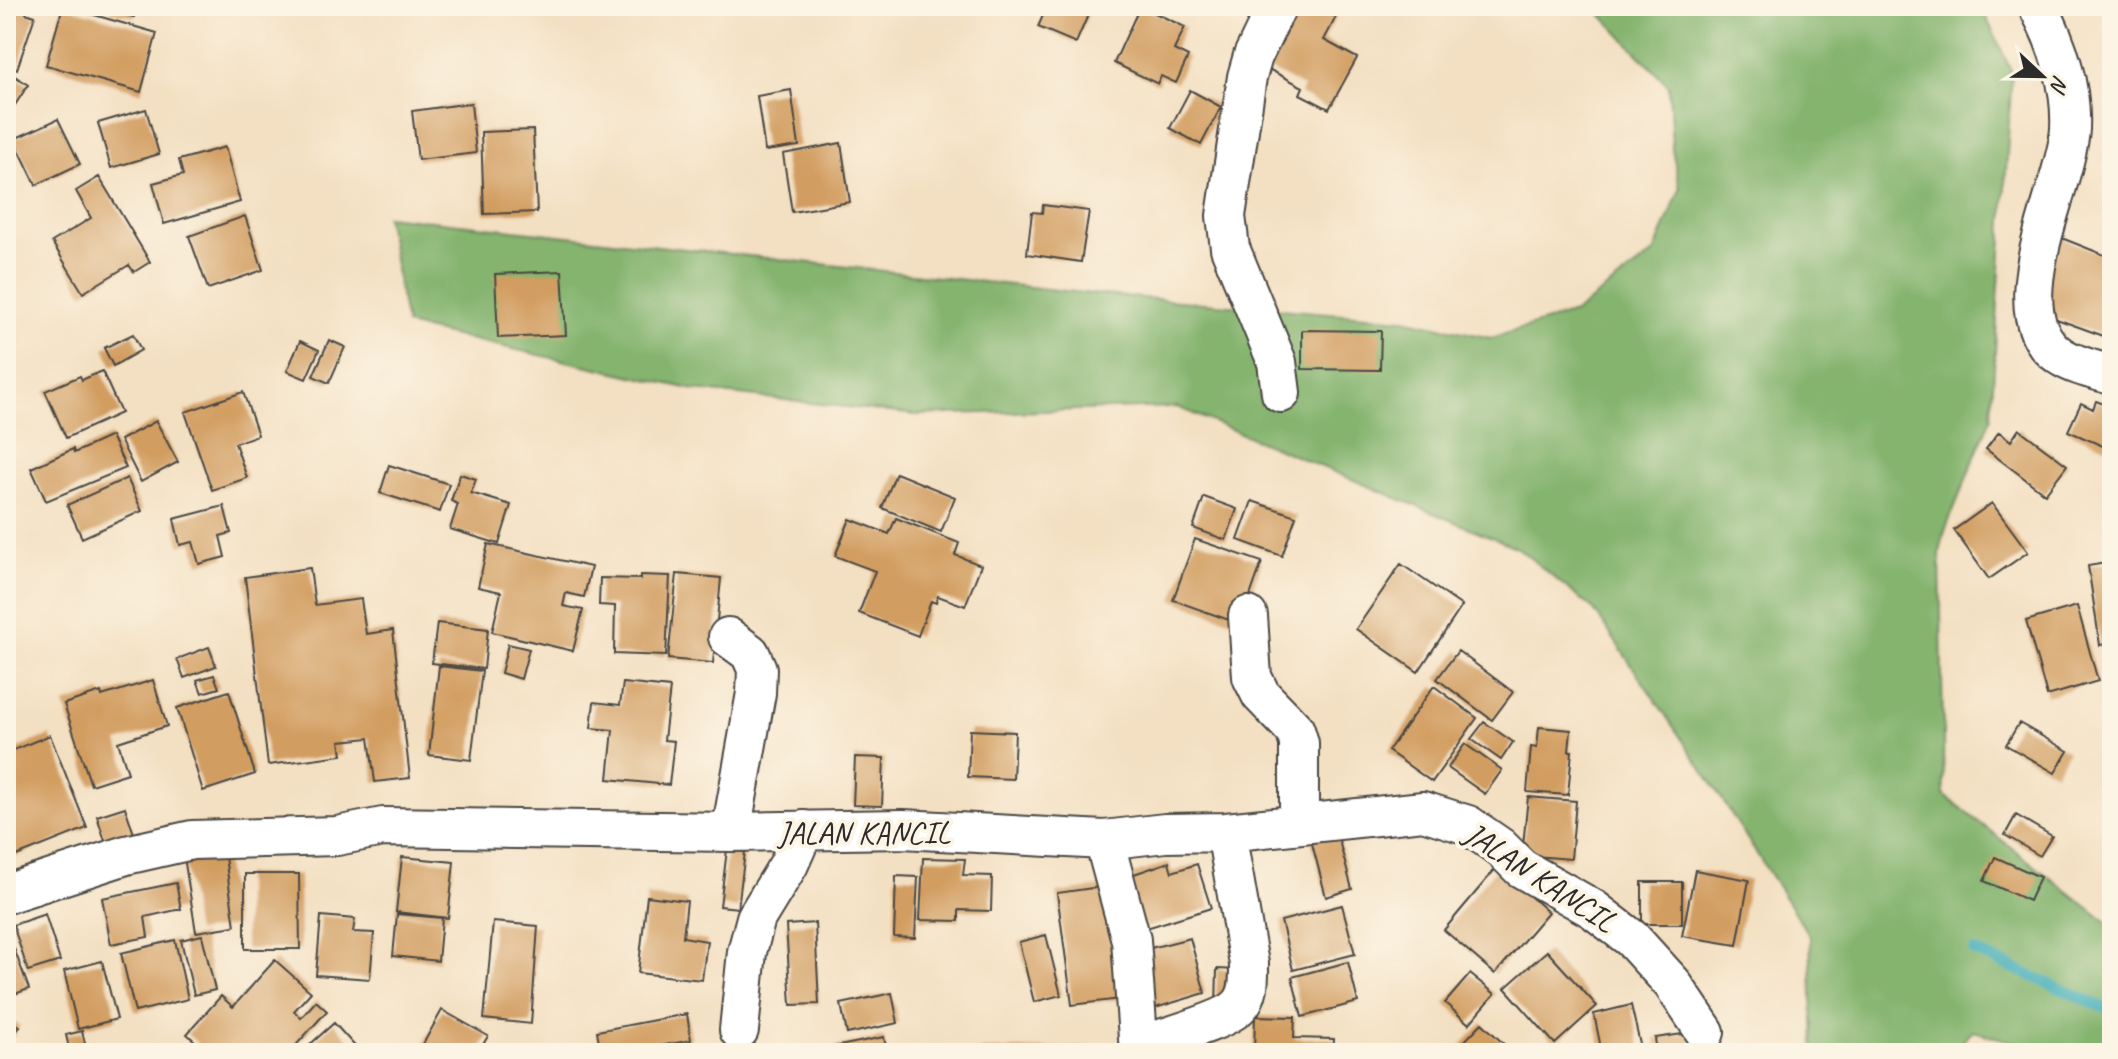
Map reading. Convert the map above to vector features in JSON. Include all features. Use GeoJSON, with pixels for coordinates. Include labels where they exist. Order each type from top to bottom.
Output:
{"type":"FeatureCollection","features":[{"type":"Feature","properties":{"kind":"street"},"geometry":{"type":"LineString","coordinates":[[1277,6],[1253,56],[1247,77],[1226,216],[1230,248],[1277,362],[1281,393]]}},
{"type":"Feature","properties":{"kind":"street"},"geometry":{"type":"LineString","coordinates":[[2038,6],[2065,70],[2070,131],[2035,271],[2032,295],[2034,316],[2044,338],[2062,357],[2112,375]]}},
{"type":"Feature","properties":{"kind":"street"},"geometry":{"type":"LineString","coordinates":[[1248,616],[1252,677],[1261,695],[1295,730],[1299,743],[1299,823]]}},
{"type":"Feature","properties":{"kind":"street"},"geometry":{"type":"LineString","coordinates":[[728,637],[750,653],[757,669],[756,693],[731,832]]}},
{"type":"Feature","properties":{"kind":"street","name":"JALAN KANCIL"},"geometry":{"type":"LineString","coordinates":[[6,894],[126,855],[192,840],[337,836],[383,827],[731,832],[903,829],[1104,840],[1165,833],[1226,832],[1423,811],[1468,825],[1500,847],[1521,868],[1593,909],[1632,939],[1672,983],[1705,1032]]}},
{"type":"Feature","properties":{"kind":"street"},"geometry":{"type":"LineString","coordinates":[[739,1030],[747,952],[756,918],[789,864],[804,830]]}},
{"type":"Feature","properties":{"kind":"street"},"geometry":{"type":"LineString","coordinates":[[1104,840],[1131,940],[1139,1049],[1228,1014],[1241,1005],[1249,984],[1249,964],[1226,832]]}},
{"type":"Feature","properties":{"kind":"green space"},"geometry":{"type":"Polygon","coordinates":[[[1593,6],[1981,6],[2012,73],[1991,417],[1945,531],[1940,552],[1944,795],[2112,926],[2112,1053],[2056,1053],[1973,1031],[1951,1053],[1814,1053],[1810,937],[1709,779],[1594,610],[1518,548],[1177,407],[916,415],[695,390],[406,325],[386,216],[1093,294],[1404,319],[1491,338],[1574,313],[1654,253],[1680,189],[1672,149],[1669,86],[1593,6]]]}},
{"type":"Feature","properties":{"kind":"building"},"geometry":{"type":"Polygon","coordinates":[[[6,6],[28,6],[26,13],[35,16],[17,69],[6,65],[6,6]]]}},
{"type":"Feature","properties":{"kind":"building"},"geometry":{"type":"Polygon","coordinates":[[[63,6],[157,33],[141,92],[46,65],[63,6]]]}},
{"type":"Feature","properties":{"kind":"building"},"geometry":{"type":"Polygon","coordinates":[[[113,6],[137,6],[134,17],[111,12],[113,6]]]}},
{"type":"Feature","properties":{"kind":"building"},"geometry":{"type":"Polygon","coordinates":[[[1047,6],[1066,6],[1088,15],[1076,43],[1038,27],[1047,6]]]}},
{"type":"Feature","properties":{"kind":"building"},"geometry":{"type":"Polygon","coordinates":[[[1140,6],[1185,27],[1174,50],[1188,57],[1176,83],[1161,76],[1158,84],[1114,63],[1140,6]]]}},
{"type":"Feature","properties":{"kind":"building"},"geometry":{"type":"Polygon","coordinates":[[[1288,6],[1304,10],[1306,6],[1314,6],[1336,17],[1324,40],[1357,58],[1329,109],[1300,94],[1303,87],[1259,64],[1288,6]]]}},
{"type":"Feature","properties":{"kind":"building"},"geometry":{"type":"Polygon","coordinates":[[[6,70],[28,85],[13,108],[10,107],[6,113],[6,70]]]}},
{"type":"Feature","properties":{"kind":"building"},"geometry":{"type":"Polygon","coordinates":[[[791,90],[799,146],[765,151],[757,96],[791,90]]]}},
{"type":"Feature","properties":{"kind":"building"},"geometry":{"type":"Polygon","coordinates":[[[1190,90],[1221,107],[1201,145],[1170,128],[1190,90]]]}},
{"type":"Feature","properties":{"kind":"building"},"geometry":{"type":"Polygon","coordinates":[[[471,103],[476,153],[418,160],[412,111],[471,103]]]}},
{"type":"Feature","properties":{"kind":"building"},"geometry":{"type":"Polygon","coordinates":[[[146,109],[159,154],[111,168],[98,123],[146,109]]]}},
{"type":"Feature","properties":{"kind":"building"},"geometry":{"type":"Polygon","coordinates":[[[58,119],[80,164],[36,185],[14,139],[58,119]]]}},
{"type":"Feature","properties":{"kind":"building"},"geometry":{"type":"Polygon","coordinates":[[[533,130],[537,212],[484,214],[481,132],[533,130]]]}},
{"type":"Feature","properties":{"kind":"building"},"geometry":{"type":"Polygon","coordinates":[[[841,143],[850,202],[792,212],[783,154],[841,143]]]}},
{"type":"Feature","properties":{"kind":"building"},"geometry":{"type":"Polygon","coordinates":[[[225,147],[240,202],[164,224],[153,183],[183,175],[179,160],[225,147]]]}},
{"type":"Feature","properties":{"kind":"building"},"geometry":{"type":"Polygon","coordinates":[[[99,177],[150,262],[134,272],[129,265],[83,293],[52,242],[91,218],[76,191],[99,177]]]}},
{"type":"Feature","properties":{"kind":"building"},"geometry":{"type":"Polygon","coordinates":[[[1043,205],[1089,211],[1081,262],[1027,254],[1032,212],[1042,213],[1043,205]]]}},
{"type":"Feature","properties":{"kind":"building"},"geometry":{"type":"Polygon","coordinates":[[[245,216],[263,270],[208,289],[189,236],[245,216]]]}},
{"type":"Feature","properties":{"kind":"building"},"geometry":{"type":"Polygon","coordinates":[[[2054,235],[2112,258],[2112,339],[2040,313],[2054,235]]]}},
{"type":"Feature","properties":{"kind":"building"},"geometry":{"type":"Polygon","coordinates":[[[562,271],[566,335],[498,338],[495,274],[562,271]]]}},
{"type":"Feature","properties":{"kind":"building"},"geometry":{"type":"Polygon","coordinates":[[[1302,330],[1381,331],[1380,370],[1302,369],[1302,330]]]}},
{"type":"Feature","properties":{"kind":"building"},"geometry":{"type":"Polygon","coordinates":[[[133,334],[141,350],[113,366],[104,348],[133,334]]]}},
{"type":"Feature","properties":{"kind":"building"},"geometry":{"type":"Polygon","coordinates":[[[329,340],[345,347],[329,383],[313,376],[329,340]]]}},
{"type":"Feature","properties":{"kind":"building"},"geometry":{"type":"Polygon","coordinates":[[[300,341],[319,350],[306,379],[287,371],[300,341]]]}},
{"type":"Feature","properties":{"kind":"building"},"geometry":{"type":"Polygon","coordinates":[[[102,371],[121,413],[66,438],[45,391],[80,376],[82,380],[102,371]]]}},
{"type":"Feature","properties":{"kind":"building"},"geometry":{"type":"Polygon","coordinates":[[[243,392],[258,435],[235,443],[247,478],[212,490],[185,412],[243,392]]]}},
{"type":"Feature","properties":{"kind":"building"},"geometry":{"type":"Polygon","coordinates":[[[2096,401],[2112,407],[2112,450],[2068,431],[2081,403],[2093,409],[2096,401]]]}},
{"type":"Feature","properties":{"kind":"building"},"geometry":{"type":"Polygon","coordinates":[[[156,421],[178,462],[141,482],[120,440],[156,421]]]}},
{"type":"Feature","properties":{"kind":"building"},"geometry":{"type":"Polygon","coordinates":[[[2019,429],[2067,465],[2045,494],[1986,449],[1999,432],[2011,441],[2019,429]]]}},
{"type":"Feature","properties":{"kind":"building"},"geometry":{"type":"Polygon","coordinates":[[[111,436],[126,468],[46,501],[31,468],[111,436]]]}},
{"type":"Feature","properties":{"kind":"building"},"geometry":{"type":"Polygon","coordinates":[[[389,465],[449,484],[440,512],[380,493],[389,465]]]}},
{"type":"Feature","properties":{"kind":"building"},"geometry":{"type":"Polygon","coordinates":[[[896,473],[955,497],[941,532],[882,508],[896,473]]]}},
{"type":"Feature","properties":{"kind":"building"},"geometry":{"type":"Polygon","coordinates":[[[460,474],[476,479],[471,493],[511,505],[499,544],[450,529],[458,504],[451,501],[460,474]]]}},
{"type":"Feature","properties":{"kind":"building"},"geometry":{"type":"Polygon","coordinates":[[[127,478],[142,511],[82,538],[67,505],[127,478]]]}},
{"type":"Feature","properties":{"kind":"building"},"geometry":{"type":"Polygon","coordinates":[[[1204,497],[1237,509],[1226,540],[1193,528],[1204,497]]]}},
{"type":"Feature","properties":{"kind":"building"},"geometry":{"type":"Polygon","coordinates":[[[1252,501],[1296,516],[1282,556],[1238,540],[1252,501]]]}},
{"type":"Feature","properties":{"kind":"building"},"geometry":{"type":"Polygon","coordinates":[[[1992,503],[2028,552],[1989,579],[1954,530],[1992,503]]]}},
{"type":"Feature","properties":{"kind":"building"},"geometry":{"type":"Polygon","coordinates":[[[224,506],[231,533],[220,536],[225,557],[199,564],[193,542],[180,545],[174,519],[224,506]]]}},
{"type":"Feature","properties":{"kind":"building"},"geometry":{"type":"Polygon","coordinates":[[[896,518],[959,543],[955,555],[981,565],[965,606],[938,596],[936,603],[931,601],[918,636],[859,613],[875,571],[835,556],[850,519],[889,534],[896,518]]]}},
{"type":"Feature","properties":{"kind":"building"},"geometry":{"type":"Polygon","coordinates":[[[1195,539],[1262,562],[1240,624],[1173,600],[1195,539]]]}},
{"type":"Feature","properties":{"kind":"building"},"geometry":{"type":"Polygon","coordinates":[[[488,544],[591,567],[584,597],[566,593],[563,606],[583,610],[573,651],[492,632],[501,592],[478,587],[488,544]]]}},
{"type":"Feature","properties":{"kind":"building"},"geometry":{"type":"Polygon","coordinates":[[[2112,562],[2112,643],[2100,645],[2088,566],[2112,562]]]}},
{"type":"Feature","properties":{"kind":"building"},"geometry":{"type":"Polygon","coordinates":[[[1401,564],[1462,606],[1418,672],[1356,629],[1401,564]]]}},
{"type":"Feature","properties":{"kind":"building"},"geometry":{"type":"Polygon","coordinates":[[[310,568],[315,605],[361,599],[366,634],[393,630],[410,778],[375,782],[369,738],[340,741],[342,755],[268,765],[245,577],[310,568]]]}},
{"type":"Feature","properties":{"kind":"building"},"geometry":{"type":"Polygon","coordinates":[[[677,574],[721,578],[713,663],[668,659],[677,574]]]}},
{"type":"Feature","properties":{"kind":"building"},"geometry":{"type":"Polygon","coordinates":[[[640,575],[670,576],[666,656],[614,654],[615,606],[599,605],[600,578],[640,579],[640,575]]]}},
{"type":"Feature","properties":{"kind":"building"},"geometry":{"type":"Polygon","coordinates":[[[2077,606],[2098,681],[2047,696],[2026,621],[2077,606]]]}},
{"type":"Feature","properties":{"kind":"building"},"geometry":{"type":"Polygon","coordinates":[[[437,623],[488,629],[484,669],[432,663],[437,623]]]}},
{"type":"Feature","properties":{"kind":"building"},"geometry":{"type":"Polygon","coordinates":[[[508,644],[529,649],[521,679],[501,673],[508,644]]]}},
{"type":"Feature","properties":{"kind":"building"},"geometry":{"type":"Polygon","coordinates":[[[209,647],[216,666],[184,678],[177,659],[209,647]]]}},
{"type":"Feature","properties":{"kind":"building"},"geometry":{"type":"Polygon","coordinates":[[[1458,651],[1513,692],[1492,720],[1437,679],[1458,651]]]}},
{"type":"Feature","properties":{"kind":"building"},"geometry":{"type":"Polygon","coordinates":[[[439,666],[482,671],[471,760],[429,755],[439,666]]]}},
{"type":"Feature","properties":{"kind":"building"},"geometry":{"type":"Polygon","coordinates":[[[214,675],[219,688],[202,693],[197,680],[214,675]]]}},
{"type":"Feature","properties":{"kind":"building"},"geometry":{"type":"Polygon","coordinates":[[[153,680],[167,726],[118,742],[128,773],[91,785],[64,704],[153,680]]]}},
{"type":"Feature","properties":{"kind":"building"},"geometry":{"type":"Polygon","coordinates":[[[623,683],[670,688],[664,740],[674,741],[669,785],[608,779],[613,730],[591,728],[594,702],[620,705],[623,683]]]}},
{"type":"Feature","properties":{"kind":"building"},"geometry":{"type":"Polygon","coordinates":[[[1434,686],[1477,718],[1432,782],[1388,751],[1434,686]]]}},
{"type":"Feature","properties":{"kind":"building"},"geometry":{"type":"Polygon","coordinates":[[[229,691],[255,774],[203,791],[177,708],[229,691]]]}},
{"type":"Feature","properties":{"kind":"building"},"geometry":{"type":"Polygon","coordinates":[[[1484,722],[1513,742],[1501,760],[1471,739],[1484,722]]]}},
{"type":"Feature","properties":{"kind":"building"},"geometry":{"type":"Polygon","coordinates":[[[2019,723],[2068,751],[2055,773],[2006,745],[2019,723]]]}},
{"type":"Feature","properties":{"kind":"building"},"geometry":{"type":"Polygon","coordinates":[[[1539,727],[1571,730],[1568,795],[1527,792],[1531,747],[1537,748],[1539,727]]]}},
{"type":"Feature","properties":{"kind":"building"},"geometry":{"type":"Polygon","coordinates":[[[970,730],[1015,732],[1013,779],[968,777],[970,730]]]}},
{"type":"Feature","properties":{"kind":"building"},"geometry":{"type":"Polygon","coordinates":[[[50,735],[87,828],[14,857],[6,837],[6,753],[50,735]]]}},
{"type":"Feature","properties":{"kind":"building"},"geometry":{"type":"Polygon","coordinates":[[[1465,744],[1502,770],[1485,794],[1448,768],[1465,744]]]}},
{"type":"Feature","properties":{"kind":"building"},"geometry":{"type":"Polygon","coordinates":[[[855,757],[884,758],[882,806],[853,805],[855,757]]]}},
{"type":"Feature","properties":{"kind":"building"},"geometry":{"type":"Polygon","coordinates":[[[1528,797],[1576,801],[1571,859],[1522,855],[1528,797]]]}},
{"type":"Feature","properties":{"kind":"building"},"geometry":{"type":"Polygon","coordinates":[[[125,807],[134,834],[106,844],[97,816],[125,807]]]}},
{"type":"Feature","properties":{"kind":"building"},"geometry":{"type":"Polygon","coordinates":[[[2016,815],[2052,836],[2040,856],[2005,835],[2016,815]]]}},
{"type":"Feature","properties":{"kind":"building"},"geometry":{"type":"Polygon","coordinates":[[[1336,829],[1352,889],[1326,897],[1310,836],[1336,829]]]}},
{"type":"Feature","properties":{"kind":"building"},"geometry":{"type":"Polygon","coordinates":[[[224,850],[235,926],[196,932],[184,857],[224,850]]]}},
{"type":"Feature","properties":{"kind":"building"},"geometry":{"type":"Polygon","coordinates":[[[727,850],[745,852],[738,908],[720,906],[727,850]]]}},
{"type":"Feature","properties":{"kind":"building"},"geometry":{"type":"Polygon","coordinates":[[[402,857],[454,862],[448,918],[396,912],[402,857]]]}},
{"type":"Feature","properties":{"kind":"building"},"geometry":{"type":"Polygon","coordinates":[[[1995,857],[2040,877],[2029,901],[1984,881],[1995,857]]]}},
{"type":"Feature","properties":{"kind":"building"},"geometry":{"type":"Polygon","coordinates":[[[923,858],[965,859],[963,875],[992,876],[991,911],[959,910],[959,921],[920,920],[923,858]]]}},
{"type":"Feature","properties":{"kind":"building"},"geometry":{"type":"Polygon","coordinates":[[[1169,862],[1172,872],[1197,864],[1211,908],[1140,930],[1131,875],[1169,862]]]}},
{"type":"Feature","properties":{"kind":"building"},"geometry":{"type":"Polygon","coordinates":[[[1497,867],[1548,912],[1495,974],[1444,930],[1497,867]]]}},
{"type":"Feature","properties":{"kind":"building"},"geometry":{"type":"Polygon","coordinates":[[[1695,870],[1749,880],[1737,945],[1682,936],[1695,870]]]}},
{"type":"Feature","properties":{"kind":"building"},"geometry":{"type":"Polygon","coordinates":[[[245,874],[299,874],[300,949],[245,949],[245,874]]]}},
{"type":"Feature","properties":{"kind":"building"},"geometry":{"type":"Polygon","coordinates":[[[896,876],[918,877],[915,938],[894,937],[896,876]]]}},
{"type":"Feature","properties":{"kind":"building"},"geometry":{"type":"Polygon","coordinates":[[[1642,882],[1682,882],[1682,924],[1642,924],[1642,882]]]}},
{"type":"Feature","properties":{"kind":"building"},"geometry":{"type":"Polygon","coordinates":[[[176,883],[181,909],[145,917],[148,937],[111,944],[102,898],[176,883]]]}},
{"type":"Feature","properties":{"kind":"building"},"geometry":{"type":"Polygon","coordinates":[[[1107,886],[1121,999],[1072,1005],[1057,893],[1107,886]]]}},
{"type":"Feature","properties":{"kind":"building"},"geometry":{"type":"Polygon","coordinates":[[[647,896],[687,901],[683,937],[707,941],[702,980],[638,973],[647,896]]]}},
{"type":"Feature","properties":{"kind":"building"},"geometry":{"type":"Polygon","coordinates":[[[1342,905],[1355,954],[1293,970],[1281,921],[1342,905]]]}},
{"type":"Feature","properties":{"kind":"building"},"geometry":{"type":"Polygon","coordinates":[[[45,914],[60,961],[28,971],[13,925],[45,914]]]}},
{"type":"Feature","properties":{"kind":"building"},"geometry":{"type":"Polygon","coordinates":[[[397,914],[442,918],[438,961],[393,956],[397,914]]]}},
{"type":"Feature","properties":{"kind":"building"},"geometry":{"type":"Polygon","coordinates":[[[321,916],[355,919],[353,932],[374,933],[370,979],[316,975],[321,916]]]}},
{"type":"Feature","properties":{"kind":"building"},"geometry":{"type":"Polygon","coordinates":[[[493,922],[538,926],[531,1024],[484,1019],[493,922]]]}},
{"type":"Feature","properties":{"kind":"building"},"geometry":{"type":"Polygon","coordinates":[[[815,923],[819,1004],[791,1005],[786,925],[815,923]]]}},
{"type":"Feature","properties":{"kind":"building"},"geometry":{"type":"Polygon","coordinates":[[[6,927],[29,989],[6,997],[6,927]]]}},
{"type":"Feature","properties":{"kind":"building"},"geometry":{"type":"Polygon","coordinates":[[[202,935],[215,990],[194,995],[181,940],[202,935]]]}},
{"type":"Feature","properties":{"kind":"building"},"geometry":{"type":"Polygon","coordinates":[[[1046,935],[1061,995],[1034,1002],[1019,942],[1046,935]]]}},
{"type":"Feature","properties":{"kind":"building"},"geometry":{"type":"Polygon","coordinates":[[[1190,938],[1205,993],[1152,1009],[1143,950],[1190,938]]]}},
{"type":"Feature","properties":{"kind":"building"},"geometry":{"type":"Polygon","coordinates":[[[175,940],[188,999],[135,1012],[121,953],[175,940]]]}},
{"type":"Feature","properties":{"kind":"building"},"geometry":{"type":"Polygon","coordinates":[[[1547,951],[1597,1006],[1555,1044],[1505,988],[1547,951]]]}},
{"type":"Feature","properties":{"kind":"building"},"geometry":{"type":"Polygon","coordinates":[[[275,960],[311,992],[294,1011],[301,1018],[316,1001],[327,1011],[289,1053],[208,1053],[187,1034],[221,996],[233,1007],[275,960]]]}},
{"type":"Feature","properties":{"kind":"building"},"geometry":{"type":"Polygon","coordinates":[[[102,961],[117,1019],[78,1029],[64,971],[102,961]]]}},
{"type":"Feature","properties":{"kind":"building"},"geometry":{"type":"Polygon","coordinates":[[[1348,962],[1358,1002],[1302,1017],[1292,977],[1348,962]]]}},
{"type":"Feature","properties":{"kind":"building"},"geometry":{"type":"Polygon","coordinates":[[[1217,969],[1239,970],[1238,1007],[1216,1007],[1217,969]]]}},
{"type":"Feature","properties":{"kind":"building"},"geometry":{"type":"Polygon","coordinates":[[[1470,974],[1495,994],[1469,1024],[1445,1003],[1470,974]]]}},
{"type":"Feature","properties":{"kind":"building"},"geometry":{"type":"Polygon","coordinates":[[[892,993],[898,1023],[847,1034],[841,1004],[892,993]]]}},
{"type":"Feature","properties":{"kind":"building"},"geometry":{"type":"Polygon","coordinates":[[[1631,1005],[1642,1053],[1602,1053],[1594,1014],[1631,1005]]]}},
{"type":"Feature","properties":{"kind":"building"},"geometry":{"type":"Polygon","coordinates":[[[442,1010],[488,1036],[478,1053],[418,1053],[442,1010]]]}},
{"type":"Feature","properties":{"kind":"building"},"geometry":{"type":"Polygon","coordinates":[[[687,1014],[691,1040],[625,1053],[601,1053],[597,1031],[687,1014]]]}},
{"type":"Feature","properties":{"kind":"building"},"geometry":{"type":"Polygon","coordinates":[[[1255,1016],[1295,1017],[1294,1038],[1334,1039],[1333,1053],[1254,1053],[1255,1016]]]}},
{"type":"Feature","properties":{"kind":"building"},"geometry":{"type":"Polygon","coordinates":[[[6,1017],[20,1026],[10,1041],[6,1038],[6,1017]]]}},
{"type":"Feature","properties":{"kind":"building"},"geometry":{"type":"Polygon","coordinates":[[[334,1023],[361,1053],[309,1053],[305,1049],[334,1023]]]}},
{"type":"Feature","properties":{"kind":"building"},"geometry":{"type":"Polygon","coordinates":[[[1482,1023],[1510,1050],[1507,1053],[1470,1053],[1461,1045],[1482,1023]]]}},
{"type":"Feature","properties":{"kind":"building"},"geometry":{"type":"Polygon","coordinates":[[[82,1031],[86,1048],[70,1052],[66,1035],[82,1031]]]}},
{"type":"Feature","properties":{"kind":"building"},"geometry":{"type":"Polygon","coordinates":[[[1690,1033],[1693,1053],[1657,1053],[1655,1038],[1690,1033]]]}},
{"type":"Feature","properties":{"kind":"building"},"geometry":{"type":"Polygon","coordinates":[[[884,1037],[887,1053],[835,1053],[834,1047],[884,1037]]]}},
{"type":"Feature","properties":{"kind":"building"},"geometry":{"type":"Polygon","coordinates":[[[1102,1047],[1102,1053],[980,1053],[980,1050],[1102,1047]]]}},
{"type":"Feature","properties":{"kind":"waterway"},"geometry":{"type":"LineString","coordinates":[[1974,951],[2112,1011]]}}]}
